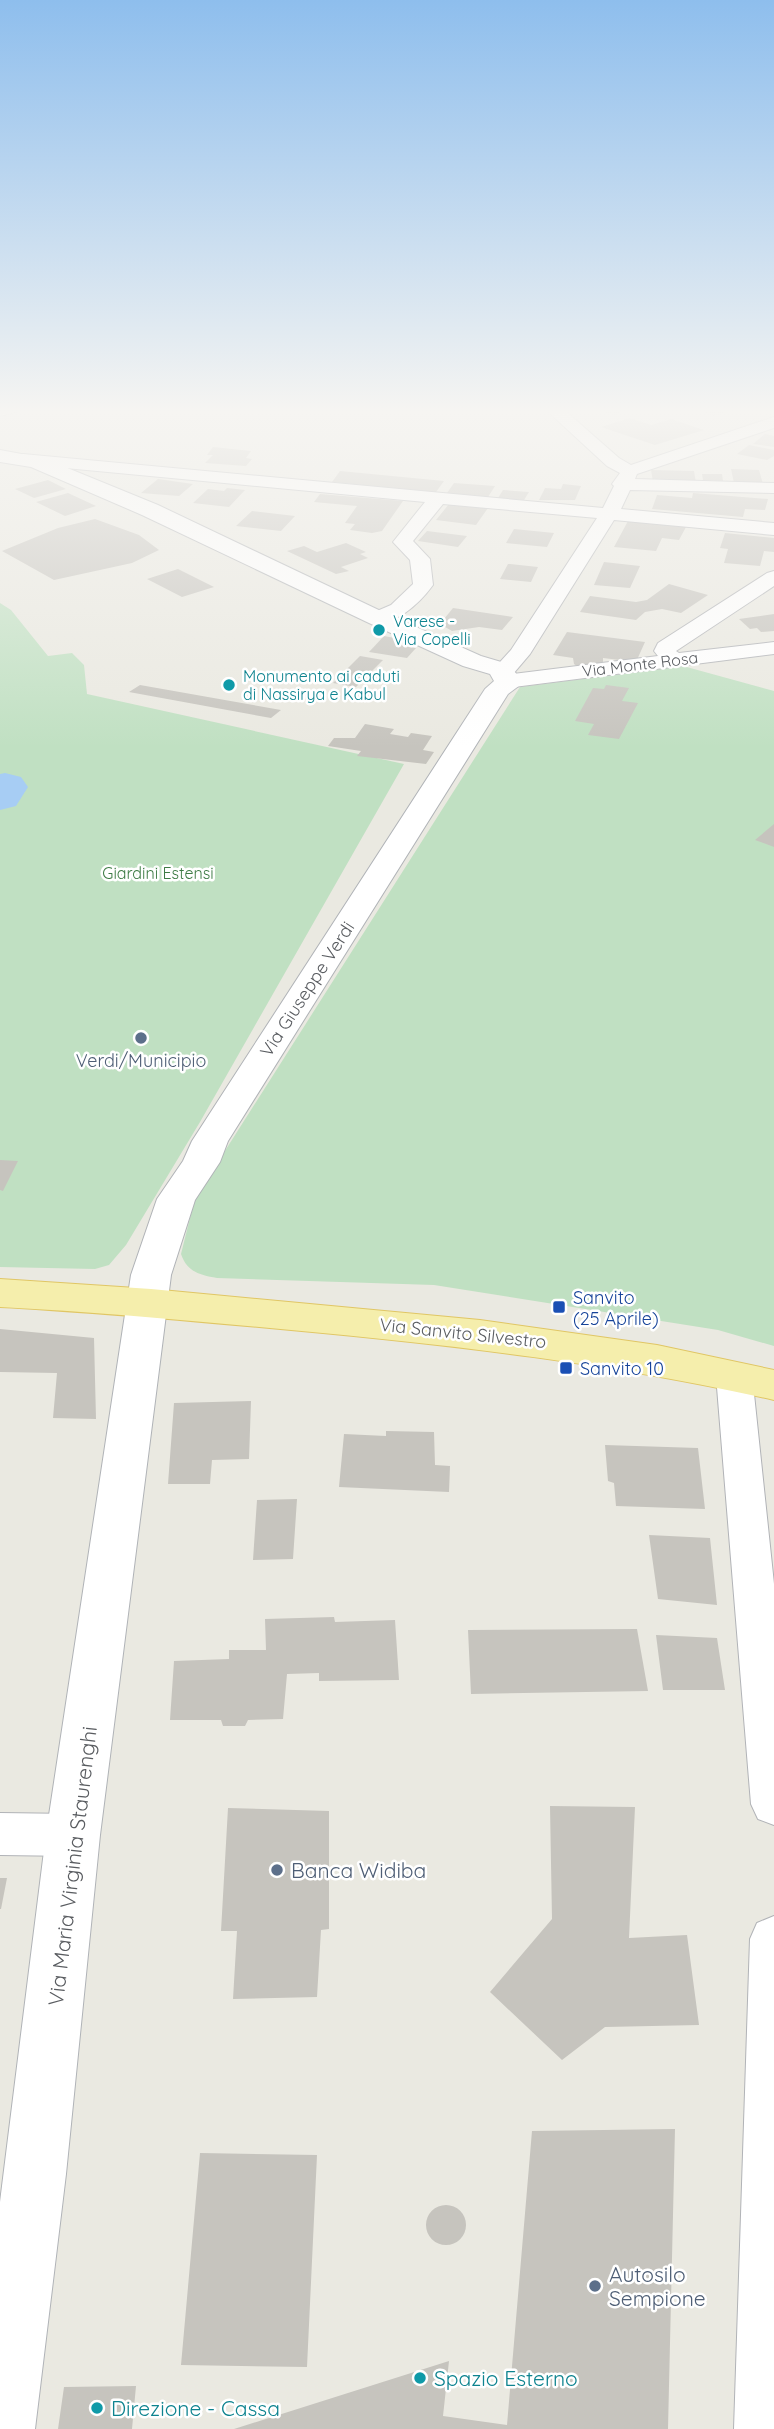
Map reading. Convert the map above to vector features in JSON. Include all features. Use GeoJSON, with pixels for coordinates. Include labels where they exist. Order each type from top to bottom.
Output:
{"type":"FeatureCollection","features":[{"type":"Feature","properties":{"kind":"main road"},"geometry":{"type":"LineString","coordinates":[[174,521],[472,661],[502,681]]}},
{"type":"Feature","properties":{"kind":"main road","name":"Via Giuseppe Verdi"},"geometry":{"type":"LineString","coordinates":[[149,1303],[151,1275],[176,1199],[502,681]]}},
{"type":"Feature","properties":{"kind":"main road"},"geometry":{"type":"LineString","coordinates":[[0,1293],[149,1303]]}},
{"type":"Feature","properties":{"kind":"main road"},"geometry":{"type":"LineString","coordinates":[[0,1299],[149,1303]]}},
{"type":"Feature","properties":{"kind":"main road","name":"Via Sanvito Silvestro"},"geometry":{"type":"LineString","coordinates":[[149,1303],[453,1330],[607,1350],[774,1385]]}},
{"type":"Feature","properties":{"kind":"main road","name":"Via Maria Virginia Staurenghi"},"geometry":{"type":"LineString","coordinates":[[1,2429],[14,2228],[149,1303]]}},
{"type":"Feature","properties":{"kind":"street"},"geometry":{"type":"LineString","coordinates":[[377,618],[398,609],[423,585],[419,558],[403,542],[420,521]]}},
{"type":"Feature","properties":{"kind":"street","name":"Via Giuseppe Verdi"},"geometry":{"type":"LineString","coordinates":[[502,681],[604,521]]}},
{"type":"Feature","properties":{"kind":"street"},"geometry":{"type":"LineString","coordinates":[[700,521],[774,529]]}},
{"type":"Feature","properties":{"kind":"street"},"geometry":{"type":"LineString","coordinates":[[673,660],[665,651],[666,648],[774,577]]}},
{"type":"Feature","properties":{"kind":"street","name":"Via Monte Rosa"},"geometry":{"type":"LineString","coordinates":[[502,681],[774,648]]}},
{"type":"Feature","properties":{"kind":"street"},"geometry":{"type":"LineString","coordinates":[[733,1375],[774,1804]]}},
{"type":"Feature","properties":{"kind":"street"},"geometry":{"type":"LineString","coordinates":[[0,1834],[73,1835]]}},
{"type":"Feature","properties":{"kind":"street"},"geometry":{"type":"LineString","coordinates":[[763,2427],[774,1939]]}},
{"type":"Feature","properties":{"kind":"green space","name":"Giardini Estensi"},"geometry":{"type":"Polygon","coordinates":[[[0,603],[11,610],[48,656],[72,653],[84,665],[87,694],[404,764],[200,1122],[126,1245],[109,1265],[95,1269],[0,1267],[0,603]]]}},
{"type":"Feature","properties":{"kind":"green space"},"geometry":{"type":"Polygon","coordinates":[[[683,666],[774,691],[774,1346],[718,1330],[434,1285],[217,1278],[191,1269],[181,1254],[195,1198],[520,687],[683,666]]]}},
{"type":"Feature","properties":{"kind":"building"},"geometry":{"type":"Polygon","coordinates":[[[85,521],[101,521],[139,535],[159,550],[132,563],[54,580],[2,551],[58,528],[85,521]]]}},
{"type":"Feature","properties":{"kind":"building"},"geometry":{"type":"Polygon","coordinates":[[[241,521],[290,521],[281,531],[236,526],[241,521]]]}},
{"type":"Feature","properties":{"kind":"building"},"geometry":{"type":"Polygon","coordinates":[[[389,521],[382,531],[372,533],[350,530],[355,524],[345,523],[389,521]]]}},
{"type":"Feature","properties":{"kind":"building"},"geometry":{"type":"Polygon","coordinates":[[[447,521],[479,521],[476,525],[447,521]]]}},
{"type":"Feature","properties":{"kind":"building"},"geometry":{"type":"Polygon","coordinates":[[[628,521],[686,527],[679,540],[662,538],[656,551],[614,547],[628,521]]]}},
{"type":"Feature","properties":{"kind":"building"},"geometry":{"type":"Polygon","coordinates":[[[514,529],[554,533],[547,547],[506,543],[514,529]]]}},
{"type":"Feature","properties":{"kind":"building"},"geometry":{"type":"Polygon","coordinates":[[[427,531],[467,536],[458,547],[418,541],[427,531]]]}},
{"type":"Feature","properties":{"kind":"building"},"geometry":{"type":"Polygon","coordinates":[[[725,533],[774,538],[774,552],[764,551],[760,566],[724,563],[728,549],[720,548],[725,533]]]}},
{"type":"Feature","properties":{"kind":"building"},"geometry":{"type":"Polygon","coordinates":[[[346,543],[366,552],[360,554],[368,558],[341,567],[349,571],[336,574],[287,551],[304,546],[317,552],[346,543]]]}},
{"type":"Feature","properties":{"kind":"building"},"geometry":{"type":"Polygon","coordinates":[[[604,562],[640,566],[630,588],[594,585],[604,562]]]}},
{"type":"Feature","properties":{"kind":"building"},"geometry":{"type":"Polygon","coordinates":[[[508,564],[538,567],[531,582],[500,579],[508,564]]]}},
{"type":"Feature","properties":{"kind":"building"},"geometry":{"type":"Polygon","coordinates":[[[178,569],[214,587],[182,597],[147,579],[178,569]]]}},
{"type":"Feature","properties":{"kind":"building"},"geometry":{"type":"Polygon","coordinates":[[[669,584],[708,595],[681,613],[662,609],[645,612],[636,620],[580,612],[590,596],[636,602],[647,600],[669,584]]]}},
{"type":"Feature","properties":{"kind":"building"},"geometry":{"type":"Polygon","coordinates":[[[453,608],[513,617],[502,630],[479,627],[452,631],[440,624],[453,608]]]}},
{"type":"Feature","properties":{"kind":"building"},"geometry":{"type":"Polygon","coordinates":[[[774,614],[774,631],[750,629],[739,619],[774,614]]]}},
{"type":"Feature","properties":{"kind":"building"},"geometry":{"type":"Polygon","coordinates":[[[567,632],[645,642],[636,662],[603,658],[603,664],[578,667],[573,658],[553,655],[567,632]]]}},
{"type":"Feature","properties":{"kind":"building"},"geometry":{"type":"Polygon","coordinates":[[[384,636],[400,639],[395,644],[416,648],[407,658],[369,652],[384,636]]]}},
{"type":"Feature","properties":{"kind":"building"},"geometry":{"type":"Polygon","coordinates":[[[360,656],[383,660],[356,687],[333,683],[360,656]]]}},
{"type":"Feature","properties":{"kind":"building"},"geometry":{"type":"Polygon","coordinates":[[[140,685],[281,710],[271,718],[129,692],[140,685]]]}},
{"type":"Feature","properties":{"kind":"building"},"geometry":{"type":"Polygon","coordinates":[[[606,685],[629,688],[622,701],[638,703],[619,739],[588,735],[594,724],[575,721],[593,688],[604,689],[606,685]]]}},
{"type":"Feature","properties":{"kind":"building"},"geometry":{"type":"Polygon","coordinates":[[[365,724],[394,729],[390,734],[408,737],[411,733],[432,736],[423,750],[434,752],[426,764],[357,756],[361,751],[328,746],[334,738],[355,738],[365,724]]]}},
{"type":"Feature","properties":{"kind":"building"},"geometry":{"type":"Polygon","coordinates":[[[774,824],[774,847],[755,840],[774,824]]]}},
{"type":"Feature","properties":{"kind":"building"},"geometry":{"type":"Polygon","coordinates":[[[0,1160],[18,1161],[3,1191],[0,1190],[0,1160]]]}},
{"type":"Feature","properties":{"kind":"building"},"geometry":{"type":"Polygon","coordinates":[[[0,1329],[94,1338],[96,1419],[53,1418],[57,1373],[0,1372],[0,1329]]]}},
{"type":"Feature","properties":{"kind":"building"},"geometry":{"type":"Polygon","coordinates":[[[251,1401],[249,1459],[212,1460],[210,1484],[168,1484],[174,1403],[251,1401]]]}},
{"type":"Feature","properties":{"kind":"building"},"geometry":{"type":"Polygon","coordinates":[[[386,1431],[434,1432],[435,1465],[450,1466],[449,1492],[339,1487],[344,1434],[386,1436],[386,1431]]]}},
{"type":"Feature","properties":{"kind":"building"},"geometry":{"type":"Polygon","coordinates":[[[605,1445],[698,1448],[705,1509],[616,1506],[614,1483],[608,1481],[605,1445]]]}},
{"type":"Feature","properties":{"kind":"building"},"geometry":{"type":"Polygon","coordinates":[[[297,1499],[293,1559],[253,1560],[257,1500],[297,1499]]]}},
{"type":"Feature","properties":{"kind":"building"},"geometry":{"type":"Polygon","coordinates":[[[649,1535],[710,1538],[717,1605],[658,1599],[649,1535]]]}},
{"type":"Feature","properties":{"kind":"building"},"geometry":{"type":"Polygon","coordinates":[[[334,1617],[335,1622],[395,1620],[399,1680],[319,1681],[319,1673],[287,1674],[283,1719],[248,1720],[245,1726],[223,1726],[221,1720],[170,1720],[174,1661],[229,1659],[229,1650],[266,1650],[265,1619],[334,1617]]]}},
{"type":"Feature","properties":{"kind":"building"},"geometry":{"type":"Polygon","coordinates":[[[637,1629],[648,1691],[471,1694],[468,1630],[637,1629]]]}},
{"type":"Feature","properties":{"kind":"building"},"geometry":{"type":"Polygon","coordinates":[[[656,1635],[717,1638],[725,1690],[663,1690],[656,1635]]]}},
{"type":"Feature","properties":{"kind":"building"},"geometry":{"type":"Polygon","coordinates":[[[550,1806],[635,1807],[629,1938],[687,1935],[699,2025],[605,2027],[562,2060],[490,1992],[552,1919],[550,1806]]]}},
{"type":"Feature","properties":{"kind":"building","name":"Banca Widiba"},"geometry":{"type":"Polygon","coordinates":[[[228,1808],[329,1811],[329,1929],[321,1930],[317,1997],[233,1999],[237,1931],[221,1931],[228,1808]]]}},
{"type":"Feature","properties":{"kind":"building"},"geometry":{"type":"Polygon","coordinates":[[[0,1878],[7,1878],[1,1909],[0,1909],[0,1878]]]}},
{"type":"Feature","properties":{"kind":"building","name":"Autosilo Sempione"},"geometry":{"type":"Polygon","coordinates":[[[675,2129],[668,2429],[234,2429],[449,2361],[443,2416],[507,2425],[532,2131],[675,2129]]]}},
{"type":"Feature","properties":{"kind":"building"},"geometry":{"type":"Polygon","coordinates":[[[200,2153],[317,2155],[307,2367],[181,2365],[200,2153]]]}},
{"type":"Feature","properties":{"kind":"building"},"geometry":{"type":"Polygon","coordinates":[[[446,2205],[460,2211],[466,2225],[460,2239],[446,2245],[432,2239],[426,2225],[432,2211],[446,2205]]]}},
{"type":"Feature","properties":{"kind":"building","name":"Direzione - Cassa"},"geometry":{"type":"Polygon","coordinates":[[[136,2386],[132,2429],[58,2429],[64,2387],[136,2386]]]}},
{"type":"Feature","properties":{"kind":"waterway"},"geometry":{"type":"LineString","coordinates":[[0,796],[5,787]]}},
{"type":"Feature","properties":{"kind":"place","name":"Varese - Via Copelli"},"geometry":{"type":"Point","coordinates":[379,630]}},
{"type":"Feature","properties":{"kind":"place","name":"Monumento ai caduti di Nassirya e Kabul"},"geometry":{"type":"Point","coordinates":[229,685]}},
{"type":"Feature","properties":{"kind":"place","name":"Verdi/Municipio"},"geometry":{"type":"Point","coordinates":[141,1038]}},
{"type":"Feature","properties":{"kind":"place","name":"Sanvito (25 Aprile)"},"geometry":{"type":"Point","coordinates":[559,1307]}},
{"type":"Feature","properties":{"kind":"place","name":"Sanvito 10"},"geometry":{"type":"Point","coordinates":[566,1368]}},
{"type":"Feature","properties":{"kind":"place","name":"Banca Widiba"},"geometry":{"type":"Point","coordinates":[277,1870]}},
{"type":"Feature","properties":{"kind":"place","name":"Autosilo Sempione"},"geometry":{"type":"Point","coordinates":[595,2286]}},
{"type":"Feature","properties":{"kind":"place","name":"Spazio Esterno"},"geometry":{"type":"Point","coordinates":[420,2378]}},
{"type":"Feature","properties":{"kind":"place","name":"Direzione - Cassa"},"geometry":{"type":"Point","coordinates":[97,2408]}}]}
